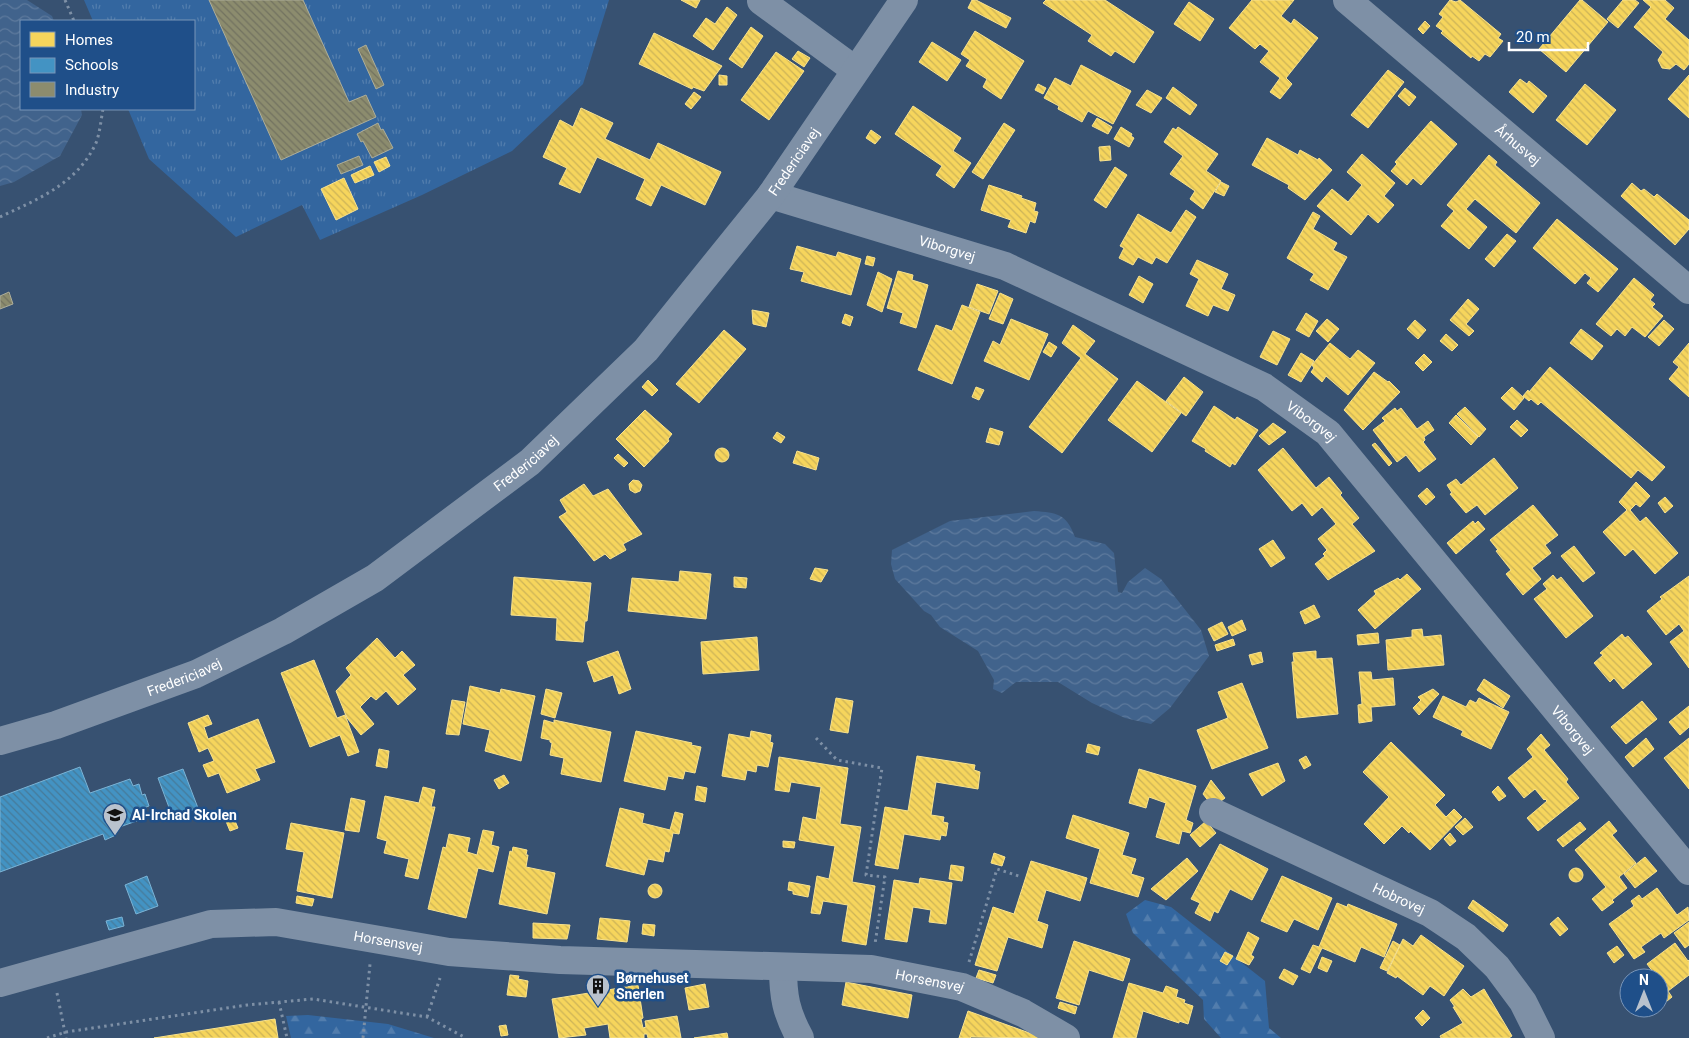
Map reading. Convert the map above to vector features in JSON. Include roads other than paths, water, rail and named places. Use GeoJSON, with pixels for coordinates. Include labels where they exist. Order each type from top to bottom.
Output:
{"type":"FeatureCollection","features":[{"type":"Feature","properties":{"kind":"street","name":"Fredericiavej"},"geometry":{"type":"LineString","coordinates":[[0,741],[56,725],[196,674],[283,631],[375,578],[536,456],[646,350],[771,195],[904,0]]}},
{"type":"Feature","properties":{"kind":"street","name":"Århusvej"},"geometry":{"type":"LineString","coordinates":[[1347,0],[1689,290]]}},
{"type":"Feature","properties":{"kind":"street"},"geometry":{"type":"LineString","coordinates":[[760,1],[855,70]]}},
{"type":"Feature","properties":{"kind":"street","name":"Viborgvej"},"geometry":{"type":"LineString","coordinates":[[771,195],[1005,266],[1264,387],[1328,433],[1689,871]]}},
{"type":"Feature","properties":{"kind":"street","name":"Hobrovej"},"geometry":{"type":"LineString","coordinates":[[1213,812],[1430,913],[1466,937],[1497,967],[1523,1002],[1541,1038]]}},
{"type":"Feature","properties":{"kind":"street","name":"Horsensvej"},"geometry":{"type":"LineString","coordinates":[[0,982],[211,924],[276,922],[449,952],[560,960],[871,969],[962,987],[1023,1013],[1066,1038]]}},
{"type":"Feature","properties":{"kind":"street"},"geometry":{"type":"LineString","coordinates":[[783,967],[783,994],[790,1020],[800,1038]]}},
{"type":"Feature","properties":{"kind":"water"},"geometry":{"type":"Polygon","coordinates":[[[0,0],[27,0],[52,16],[54,20],[20,20],[20,110],[81,110],[82,115],[60,156],[14,182],[0,186],[0,0]]]}},
{"type":"Feature","properties":{"kind":"water"},"geometry":{"type":"Polygon","coordinates":[[[1034,511],[1060,516],[1068,523],[1075,537],[1105,544],[1114,553],[1118,592],[1122,593],[1128,582],[1145,568],[1161,579],[1201,630],[1209,656],[1170,708],[1151,724],[1125,718],[1092,703],[1058,682],[1016,682],[1002,693],[993,689],[994,680],[978,651],[940,627],[931,615],[924,611],[895,579],[891,564],[892,550],[950,521],[1034,511]]]}},
{"type":"Feature","properties":{"kind":"place","name":"Al-Irchad Skolen"},"geometry":{"type":"Point","coordinates":[115,836]}},
{"type":"Feature","properties":{"kind":"place","name":"Børnehuset Snerlen"},"geometry":{"type":"Point","coordinates":[598,1007]}}]}
